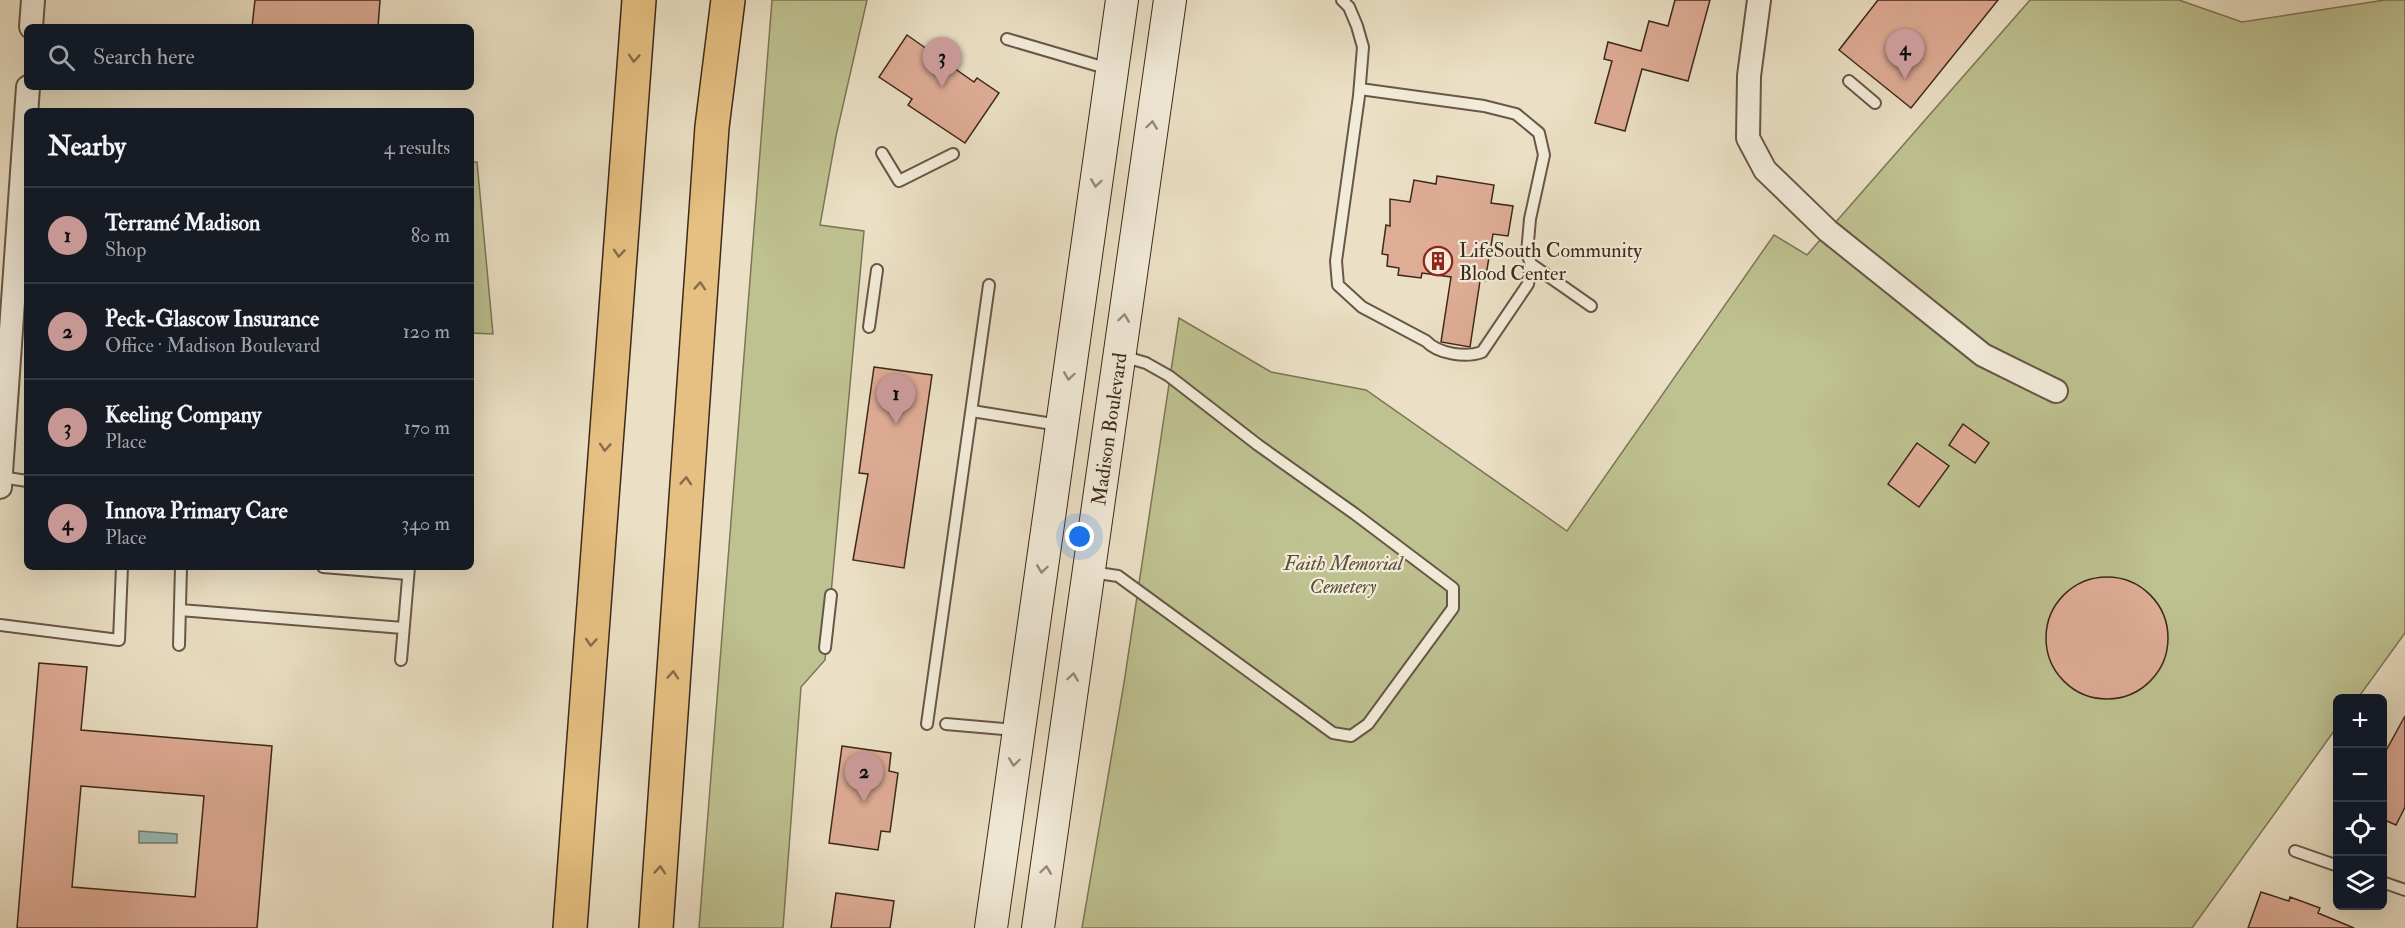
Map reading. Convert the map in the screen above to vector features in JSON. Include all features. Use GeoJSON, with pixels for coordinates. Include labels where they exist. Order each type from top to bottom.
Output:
{"type":"FeatureCollection","features":[{"type":"Feature","properties":{"kind":"highway"},"geometry":{"type":"LineString","coordinates":[[570,928],[639,0]]}},
{"type":"Feature","properties":{"kind":"highway"},"geometry":{"type":"LineString","coordinates":[[656,928],[710,162],[728,0]]}},
{"type":"Feature","properties":{"kind":"main road"},"geometry":{"type":"LineString","coordinates":[[991,928],[1122,0]]}},
{"type":"Feature","properties":{"kind":"main road","name":"Madison Boulevard"},"geometry":{"type":"LineString","coordinates":[[1038,928],[1170,0]]}},
{"type":"Feature","properties":{"kind":"main road"},"geometry":{"type":"LineString","coordinates":[[1088,246],[1134,250]]}},
{"type":"Feature","properties":{"kind":"street"},"geometry":{"type":"LineString","coordinates":[[31,24],[33,0]]}},
{"type":"Feature","properties":{"kind":"street"},"geometry":{"type":"LineString","coordinates":[[1759,0],[1749,76],[1748,138],[1766,170],[1828,231],[1983,355],[2056,392]]}},
{"type":"Feature","properties":{"kind":"street"},"geometry":{"type":"LineString","coordinates":[[26,108],[28,90]]}},
{"type":"Feature","properties":{"kind":"street"},"geometry":{"type":"LineString","coordinates":[[0,482],[20,303],[13,252],[24,131]]}},
{"type":"Feature","properties":{"kind":"lane"},"geometry":{"type":"LineString","coordinates":[[1342,0],[1349,7],[1358,26],[1363,47],[1360,89],[1336,261],[1338,285],[1362,307],[1426,341],[1432,348],[1471,356],[1482,352],[1528,284],[1531,264],[1527,253],[1530,219],[1544,155],[1539,133],[1516,114],[1484,106],[1360,89]]}},
{"type":"Feature","properties":{"kind":"lane"},"geometry":{"type":"LineString","coordinates":[[1007,39],[1112,69]]}},
{"type":"Feature","properties":{"kind":"lane"},"geometry":{"type":"LineString","coordinates":[[1849,81],[1875,103]]}},
{"type":"Feature","properties":{"kind":"lane"},"geometry":{"type":"LineString","coordinates":[[882,153],[899,181],[953,154]]}},
{"type":"Feature","properties":{"kind":"lane"},"geometry":{"type":"LineString","coordinates":[[1531,264],[1591,306]]}},
{"type":"Feature","properties":{"kind":"lane"},"geometry":{"type":"LineString","coordinates":[[869,327],[877,270]]}},
{"type":"Feature","properties":{"kind":"lane"},"geometry":{"type":"LineString","coordinates":[[927,724],[989,285]]}},
{"type":"Feature","properties":{"kind":"lane"},"geometry":{"type":"LineString","coordinates":[[1089,571],[1118,576],[1333,733],[1351,735],[1368,724],[1453,608],[1453,588],[1355,513],[1258,445],[1169,376],[1146,363],[1119,356]]}},
{"type":"Feature","properties":{"kind":"lane"},"geometry":{"type":"LineString","coordinates":[[972,411],[1062,425]]}},
{"type":"Feature","properties":{"kind":"lane"},"geometry":{"type":"LineString","coordinates":[[0,482],[24,481]]}},
{"type":"Feature","properties":{"kind":"lane"},"geometry":{"type":"LineString","coordinates":[[0,625],[120,640],[122,570]]}},
{"type":"Feature","properties":{"kind":"lane"},"geometry":{"type":"LineString","coordinates":[[179,645],[181,570]]}},
{"type":"Feature","properties":{"kind":"lane"},"geometry":{"type":"LineString","coordinates":[[387,570],[408,571],[400,660]]}},
{"type":"Feature","properties":{"kind":"lane"},"geometry":{"type":"LineString","coordinates":[[825,648],[831,595]]}},
{"type":"Feature","properties":{"kind":"lane"},"geometry":{"type":"LineString","coordinates":[[180,610],[403,628]]}},
{"type":"Feature","properties":{"kind":"lane"},"geometry":{"type":"LineString","coordinates":[[946,724],[1019,730]]}},
{"type":"Feature","properties":{"kind":"lane"},"geometry":{"type":"LineString","coordinates":[[2295,851],[2333,865]]}},
{"type":"Feature","properties":{"kind":"lane"},"geometry":{"type":"LineString","coordinates":[[2387,884],[2405,890]]}},
{"type":"Feature","properties":{"kind":"green space"},"geometry":{"type":"Polygon","coordinates":[[[772,0],[867,0],[836,136],[820,225],[864,231],[825,660],[801,687],[783,928],[699,928],[772,0]]]}},
{"type":"Feature","properties":{"kind":"green space","name":"Faith Memorial Cemetery"},"geometry":{"type":"Polygon","coordinates":[[[2030,0],[2179,0],[2242,22],[2385,0],[2405,0],[2405,633],[2361,694],[2333,694],[2333,733],[2192,928],[1082,928],[1124,683],[1179,318],[1271,372],[1366,390],[1567,531],[1774,235],[1807,255],[2030,0]]]}},
{"type":"Feature","properties":{"kind":"green space"},"geometry":{"type":"Polygon","coordinates":[[[474,162],[477,162],[493,334],[474,333],[474,162]]]}},
{"type":"Feature","properties":{"kind":"water"},"geometry":{"type":"Polygon","coordinates":[[[139,831],[177,834],[177,843],[139,843],[139,831]]]}},
{"type":"Feature","properties":{"kind":"building"},"geometry":{"type":"Polygon","coordinates":[[[255,0],[380,0],[378,24],[252,24],[255,0]]]}},
{"type":"Feature","properties":{"kind":"building"},"geometry":{"type":"Polygon","coordinates":[[[1675,0],[1710,0],[1688,81],[1642,69],[1625,131],[1595,123],[1612,61],[1604,59],[1608,42],[1641,51],[1649,21],[1668,26],[1675,0]]]}},
{"type":"Feature","properties":{"kind":"building"},"geometry":{"type":"Polygon","coordinates":[[[1878,0],[1998,0],[1911,108],[1839,50],[1878,0]]]}},
{"type":"Feature","properties":{"kind":"building"},"geometry":{"type":"Polygon","coordinates":[[[907,35],[974,82],[977,78],[999,93],[965,143],[908,105],[912,99],[879,77],[907,35]]]}},
{"type":"Feature","properties":{"kind":"building","name":"LifeSouth Community Blood Center"},"geometry":{"type":"Polygon","coordinates":[[[1437,176],[1494,185],[1491,203],[1513,206],[1508,236],[1493,234],[1485,281],[1480,281],[1470,347],[1441,342],[1451,277],[1422,273],[1421,278],[1398,275],[1399,268],[1387,266],[1388,255],[1382,254],[1386,225],[1390,226],[1390,199],[1410,202],[1414,180],[1436,184],[1437,176]]]}},
{"type":"Feature","properties":{"kind":"building"},"geometry":{"type":"Polygon","coordinates":[[[874,367],[932,375],[904,568],[853,560],[868,474],[859,473],[874,367]]]}},
{"type":"Feature","properties":{"kind":"building"},"geometry":{"type":"Polygon","coordinates":[[[1963,424],[1989,443],[1975,463],[1949,445],[1963,424]]]}},
{"type":"Feature","properties":{"kind":"building"},"geometry":{"type":"Polygon","coordinates":[[[1917,443],[1949,466],[1919,507],[1888,484],[1917,443]]]}},
{"type":"Feature","properties":{"kind":"building"},"geometry":{"type":"Polygon","coordinates":[[[2107,577],[2130,582],[2150,595],[2163,615],[2168,638],[2163,661],[2150,681],[2130,694],[2107,699],[2084,694],[2064,681],[2051,661],[2046,638],[2051,615],[2064,595],[2084,582],[2107,577]]]}},
{"type":"Feature","properties":{"kind":"building"},"geometry":{"type":"Polygon","coordinates":[[[39,663],[87,667],[81,730],[272,746],[257,928],[17,928],[39,663]],[[81,786],[72,887],[195,897],[204,796],[81,786]]]}},
{"type":"Feature","properties":{"kind":"building"},"geometry":{"type":"Polygon","coordinates":[[[2405,716],[2405,807],[2396,825],[2387,821],[2387,749],[2405,716]]]}},
{"type":"Feature","properties":{"kind":"building"},"geometry":{"type":"Polygon","coordinates":[[[842,746],[891,753],[889,771],[898,773],[890,832],[881,831],[878,850],[829,843],[842,746]]]}},
{"type":"Feature","properties":{"kind":"building"},"geometry":{"type":"Polygon","coordinates":[[[2261,892],[2289,901],[2290,897],[2320,908],[2318,913],[2354,928],[2248,928],[2261,892]]]}},
{"type":"Feature","properties":{"kind":"building"},"geometry":{"type":"Polygon","coordinates":[[[836,893],[894,901],[890,928],[831,928],[836,893]]]}},
{"type":"Feature","properties":{"kind":"place","name":"Innova Primary Care"},"geometry":{"type":"Point","coordinates":[1905,79]}},
{"type":"Feature","properties":{"kind":"place","name":"Keeling Company"},"geometry":{"type":"Point","coordinates":[942,87]}},
{"type":"Feature","properties":{"kind":"place","name":"LifeSouth Community Blood Center"},"geometry":{"type":"Point","coordinates":[1438,261]}},
{"type":"Feature","properties":{"kind":"place","name":"Terramé Madison"},"geometry":{"type":"Point","coordinates":[896,424]}},
{"type":"Feature","properties":{"kind":"place","name":"Peck-Glascow Insurance"},"geometry":{"type":"Point","coordinates":[864,802]}}]}
